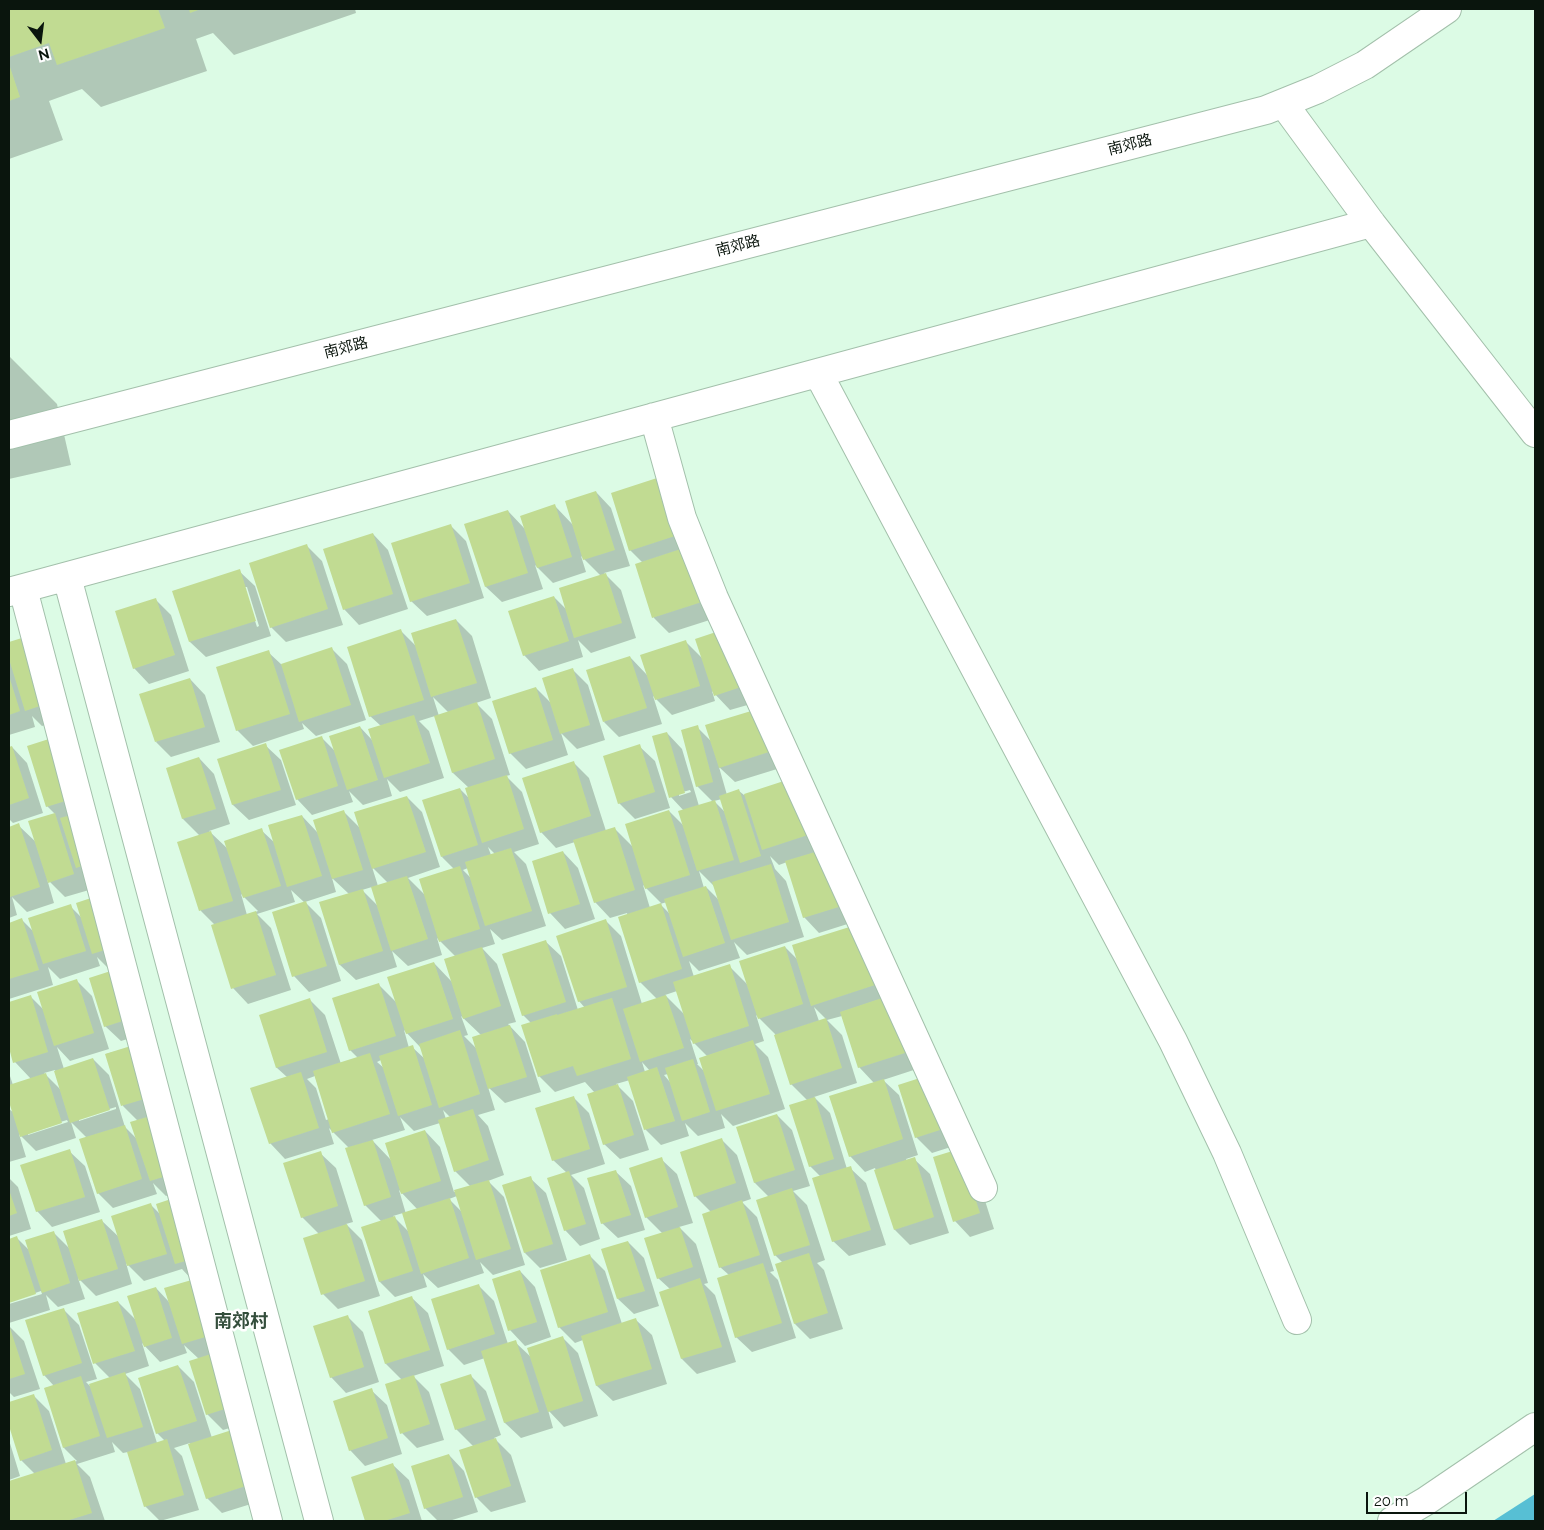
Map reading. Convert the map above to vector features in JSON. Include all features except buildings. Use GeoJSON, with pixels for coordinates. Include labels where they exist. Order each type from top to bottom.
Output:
{"type":"FeatureCollection","features":[{"type":"Feature","properties":{"kind":"street","name":"南郊路"},"geometry":{"type":"LineString","coordinates":[[9,435],[1266,110],[1318,90],[1365,65],[1447,9]]}},
{"type":"Feature","properties":{"kind":"street"},"geometry":{"type":"LineString","coordinates":[[1283,103],[1370,223],[1535,433]]}},
{"type":"Feature","properties":{"kind":"street"},"geometry":{"type":"LineString","coordinates":[[268,1521],[16,590],[1370,223]]}},
{"type":"Feature","properties":{"kind":"street"},"geometry":{"type":"LineString","coordinates":[[818,373],[1173,1041],[1227,1153],[1297,1320]]}},
{"type":"Feature","properties":{"kind":"street"},"geometry":{"type":"LineString","coordinates":[[654,417],[682,518],[714,598],[983,1188]]}},
{"type":"Feature","properties":{"kind":"street"},"geometry":{"type":"LineString","coordinates":[[67,577],[319,1521]]}},
{"type":"Feature","properties":{"kind":"street"},"geometry":{"type":"LineString","coordinates":[[1392,1521],[1426,1501],[1535,1428]]}},
{"type":"Feature","properties":{"kind":"water"},"geometry":{"type":"Polygon","coordinates":[[[1535,1494],[1535,1521],[1493,1521],[1535,1494]]]}},
{"type":"Feature","properties":{"kind":"district","name":"南郊村"},"geometry":{"type":"Point","coordinates":[241,1322]}}]}
